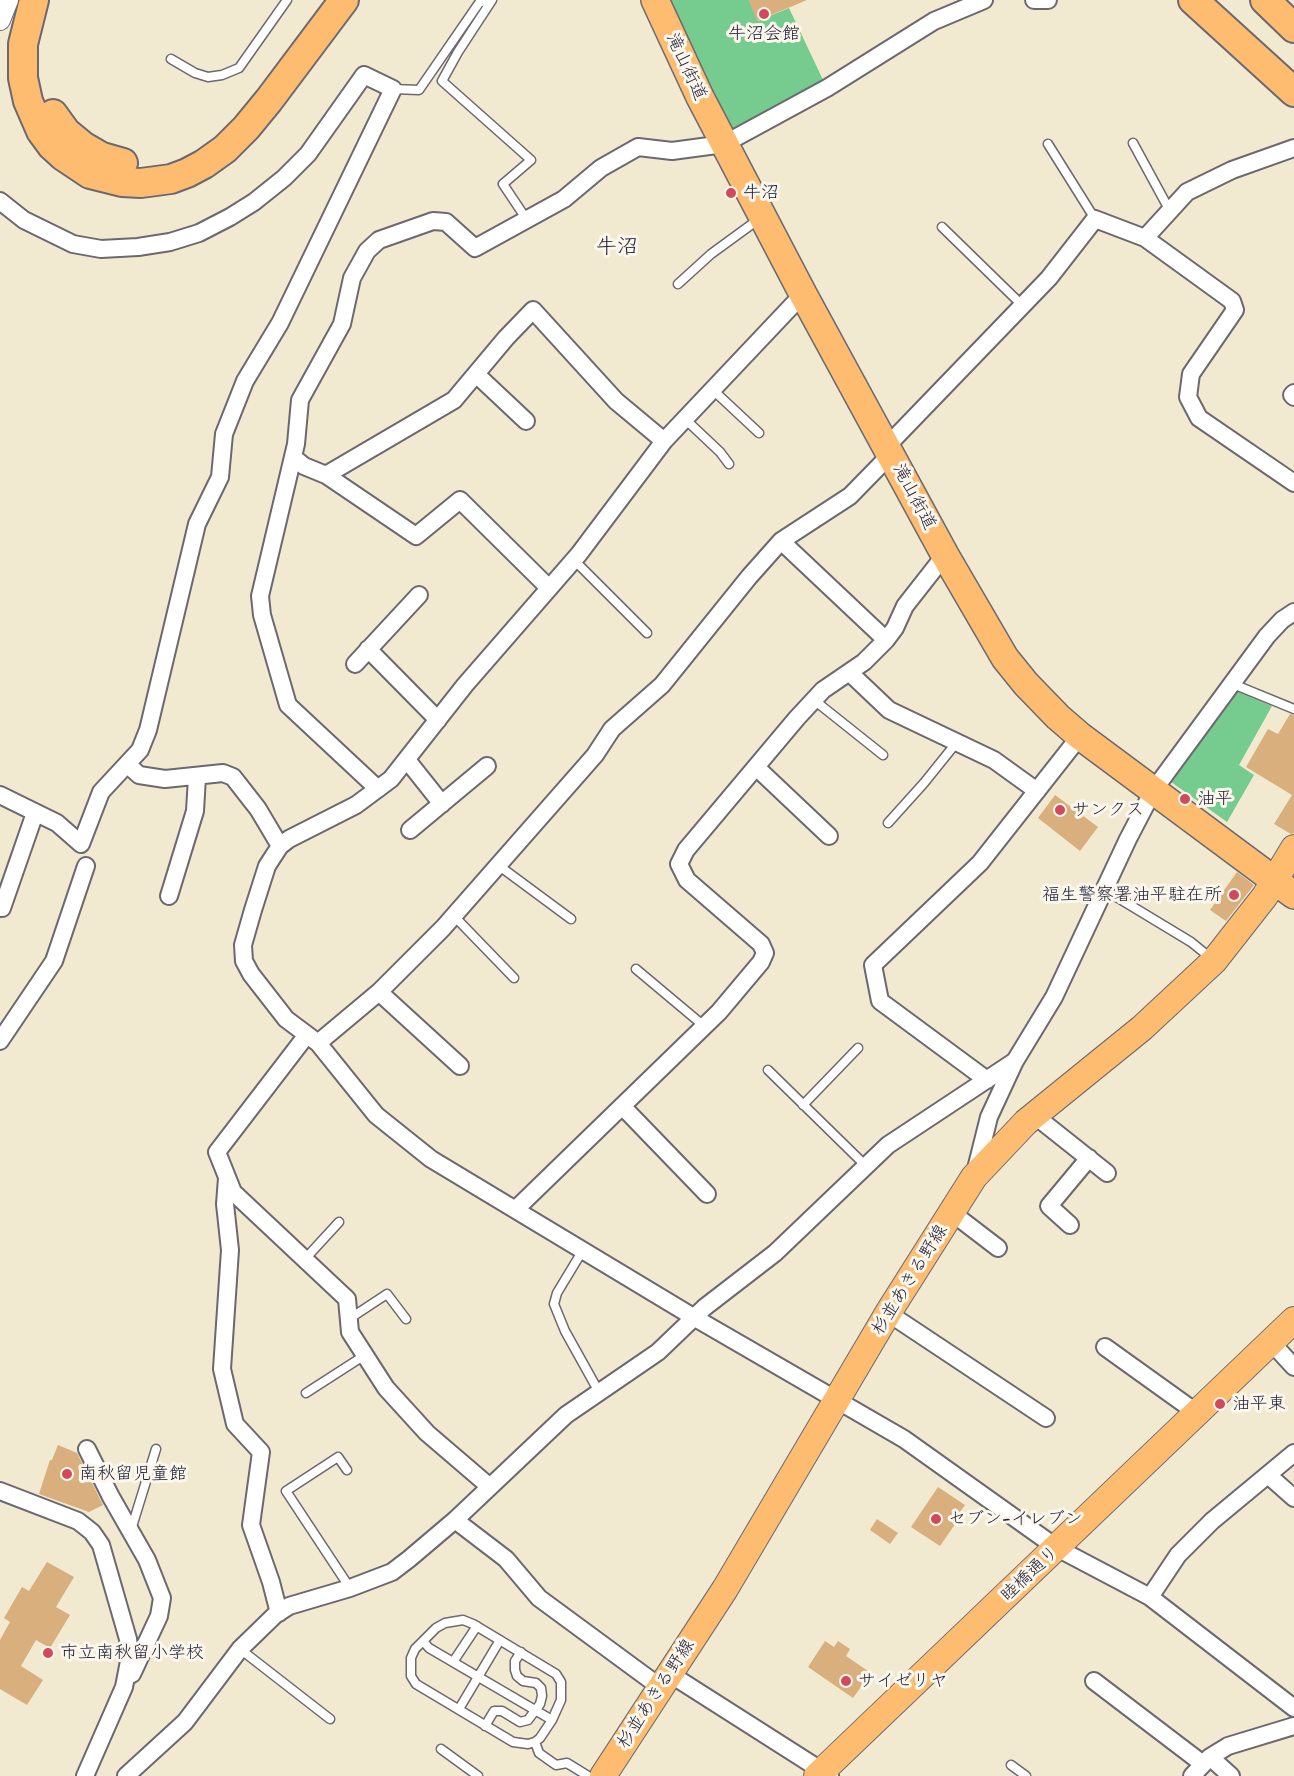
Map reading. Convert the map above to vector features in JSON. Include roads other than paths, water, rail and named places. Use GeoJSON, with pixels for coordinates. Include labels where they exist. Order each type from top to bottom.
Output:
{"type":"FeatureCollection","features":[{"type":"Feature","properties":{"kind":"highway"},"geometry":{"type":"LineString","coordinates":[[34,0],[25,30],[22,62],[23,78],[36,98],[74,140],[92,152],[115,162],[144,164],[160,162],[192,150],[222,127],[259,87],[324,0]]}},
{"type":"Feature","properties":{"kind":"highway"},"geometry":{"type":"LineString","coordinates":[[49,0],[40,47],[41,76],[36,98],[41,131],[52,146],[82,169],[105,179],[141,183],[171,179],[204,164],[225,149],[246,128],[344,0]]}},
{"type":"Feature","properties":{"kind":"highway","name":"滝山街道"},"geometry":{"type":"LineString","coordinates":[[655,0],[762,217],[945,555],[1005,658],[1050,709],[1080,736],[1284,887]]}},
{"type":"Feature","properties":{"kind":"highway"},"geometry":{"type":"LineString","coordinates":[[1193,0],[1294,92]]}},
{"type":"Feature","properties":{"kind":"highway"},"geometry":{"type":"LineString","coordinates":[[1265,0],[1294,28]]}},
{"type":"Feature","properties":{"kind":"main road","name":"杉並あきる野線"},"geometry":{"type":"LineString","coordinates":[[603,1776],[725,1589],[888,1313],[974,1177],[1034,1115],[1142,1028],[1214,961],[1248,920],[1284,887],[1294,848]]}},
{"type":"Feature","properties":{"kind":"main road","name":"睦橋通り"},"geometry":{"type":"LineString","coordinates":[[823,1774],[1294,1320]]}},
{"type":"Feature","properties":{"kind":"street"},"geometry":{"type":"LineString","coordinates":[[0,20],[8,0]]}},
{"type":"Feature","properties":{"kind":"street"},"geometry":{"type":"LineString","coordinates":[[378,789],[288,705],[262,615],[260,597],[296,444],[300,400],[342,324],[352,278],[367,251],[380,240],[433,221],[446,222],[475,248],[564,199],[601,168],[638,147],[672,150],[724,144],[826,88],[934,21],[984,0]]}},
{"type":"Feature","properties":{"kind":"street"},"geometry":{"type":"LineString","coordinates":[[1034,0],[1048,0]]}},
{"type":"Feature","properties":{"kind":"street"},"geometry":{"type":"LineString","coordinates":[[0,201],[24,220],[73,244],[101,249],[170,242],[199,233],[230,217],[254,202],[284,178],[308,154],[364,75],[393,89],[280,323],[244,381],[232,412],[224,434],[220,477],[197,524],[148,730],[140,750],[101,792],[81,844],[57,824],[0,795]]}},
{"type":"Feature","properties":{"kind":"street"},"geometry":{"type":"LineString","coordinates":[[1145,238],[1187,192],[1232,170],[1294,148]]}},
{"type":"Feature","properties":{"kind":"street"},"geometry":{"type":"LineString","coordinates":[[490,1487],[427,1433],[386,1388],[351,1332],[347,1299],[233,1192],[217,1152],[312,1039],[379,992],[454,916],[595,755],[612,729],[662,685],[781,541],[850,496],[889,450],[1049,278],[1095,219],[1145,238],[1232,301],[1235,310],[1191,374],[1188,397],[1199,418],[1294,483]]}},
{"type":"Feature","properties":{"kind":"street"},"geometry":{"type":"LineString","coordinates":[[803,294],[664,441],[574,560],[465,685],[391,779],[356,805],[289,839],[280,846],[267,866],[253,910],[243,945],[244,961],[250,974],[286,1019],[312,1039],[376,1115],[431,1159],[695,1318],[904,1439],[1058,1548],[1150,1597],[1294,1708]]}},
{"type":"Feature","properties":{"kind":"street"},"geometry":{"type":"LineString","coordinates":[[326,475],[454,400],[513,329],[533,310],[616,401],[664,441]]}},
{"type":"Feature","properties":{"kind":"street"},"geometry":{"type":"LineString","coordinates":[[476,374],[525,421]]}},
{"type":"Feature","properties":{"kind":"street"},"geometry":{"type":"LineString","coordinates":[[293,457],[304,466],[326,475],[416,536],[460,500],[549,588]]}},
{"type":"Feature","properties":{"kind":"street"},"geometry":{"type":"LineString","coordinates":[[781,541],[886,640]]}},
{"type":"Feature","properties":{"kind":"street"},"geometry":{"type":"LineString","coordinates":[[516,1209],[719,1012],[761,962],[765,953],[761,944],[687,880],[679,864],[686,850],[771,747],[823,690],[850,673],[886,640],[906,606],[945,555]]}},
{"type":"Feature","properties":{"kind":"street"},"geometry":{"type":"LineString","coordinates":[[355,663],[419,595]]}},
{"type":"Feature","properties":{"kind":"street"},"geometry":{"type":"LineString","coordinates":[[974,1177],[989,1117],[1015,1061],[1054,997],[1153,791],[1267,636],[1282,620],[1294,612]]}},
{"type":"Feature","properties":{"kind":"street"},"geometry":{"type":"LineString","coordinates":[[368,650],[438,720]]}},
{"type":"Feature","properties":{"kind":"street"},"geometry":{"type":"LineString","coordinates":[[850,673],[889,710],[994,760],[1037,791]]}},
{"type":"Feature","properties":{"kind":"street"},"geometry":{"type":"LineString","coordinates":[[987,1080],[880,1001],[873,965],[980,863],[1080,736]]}},
{"type":"Feature","properties":{"kind":"street"},"geometry":{"type":"LineString","coordinates":[[407,760],[442,804]]}},
{"type":"Feature","properties":{"kind":"street"},"geometry":{"type":"LineString","coordinates":[[127,764],[139,775],[165,779],[223,773],[233,777],[258,809],[280,846]]}},
{"type":"Feature","properties":{"kind":"street"},"geometry":{"type":"LineString","coordinates":[[410,830],[488,766]]}},
{"type":"Feature","properties":{"kind":"street"},"geometry":{"type":"LineString","coordinates":[[756,767],[829,836]]}},
{"type":"Feature","properties":{"kind":"street"},"geometry":{"type":"LineString","coordinates":[[169,896],[195,811],[197,777]]}},
{"type":"Feature","properties":{"kind":"street"},"geometry":{"type":"LineString","coordinates":[[0,908],[2,908],[35,813]]}},
{"type":"Feature","properties":{"kind":"street"},"geometry":{"type":"LineString","coordinates":[[0,1041],[54,961],[86,866]]}},
{"type":"Feature","properties":{"kind":"street"},"geometry":{"type":"LineString","coordinates":[[379,992],[460,1066]]}},
{"type":"Feature","properties":{"kind":"street"},"geometry":{"type":"LineString","coordinates":[[138,1772],[185,1722],[240,1649],[279,1613],[290,1606],[350,1588],[392,1572],[455,1520],[566,1415],[658,1353],[695,1318],[775,1253],[888,1145],[1015,1061]]}},
{"type":"Feature","properties":{"kind":"street"},"geometry":{"type":"LineString","coordinates":[[622,1106],[706,1194]]}},
{"type":"Feature","properties":{"kind":"street"},"geometry":{"type":"LineString","coordinates":[[1034,1115],[1107,1173]]}},
{"type":"Feature","properties":{"kind":"street"},"geometry":{"type":"LineString","coordinates":[[1070,1225],[1049,1206],[1089,1158]]}},
{"type":"Feature","properties":{"kind":"street"},"geometry":{"type":"LineString","coordinates":[[227,1178],[225,1204],[230,1250],[222,1369],[235,1424],[261,1452],[251,1525],[279,1613]]}},
{"type":"Feature","properties":{"kind":"street"},"geometry":{"type":"LineString","coordinates":[[951,1212],[998,1248]]}},
{"type":"Feature","properties":{"kind":"street"},"geometry":{"type":"LineString","coordinates":[[888,1313],[1046,1418]]}},
{"type":"Feature","properties":{"kind":"street"},"geometry":{"type":"LineString","coordinates":[[1271,1342],[1294,1367]]}},
{"type":"Feature","properties":{"kind":"street"},"geometry":{"type":"LineString","coordinates":[[1105,1347],[1197,1413]]}},
{"type":"Feature","properties":{"kind":"street"},"geometry":{"type":"LineString","coordinates":[[85,1776],[159,1616],[162,1598],[147,1560],[130,1533],[87,1449]]}},
{"type":"Feature","properties":{"kind":"street"},"geometry":{"type":"LineString","coordinates":[[1150,1597],[1178,1555],[1212,1521],[1294,1453]]}},
{"type":"Feature","properties":{"kind":"street"},"geometry":{"type":"LineString","coordinates":[[1268,1475],[1294,1498]]}},
{"type":"Feature","properties":{"kind":"street"},"geometry":{"type":"LineString","coordinates":[[0,1491],[78,1521],[92,1532],[101,1545],[128,1639],[130,1656],[124,1688],[116,1708]]}},
{"type":"Feature","properties":{"kind":"street"},"geometry":{"type":"LineString","coordinates":[[455,1520],[506,1559],[538,1598],[665,1680],[823,1774]]}},
{"type":"Feature","properties":{"kind":"street"},"geometry":{"type":"LineString","coordinates":[[1094,1682],[1202,1766],[1231,1776]]}},
{"type":"Feature","properties":{"kind":"street"},"geometry":{"type":"LineString","coordinates":[[1202,1766],[1228,1746],[1294,1726]]}},
{"type":"Feature","properties":{"kind":"lane"},"geometry":{"type":"LineString","coordinates":[[171,60],[195,74],[208,77],[222,75],[238,68],[287,0]]}},
{"type":"Feature","properties":{"kind":"lane"},"geometry":{"type":"LineString","coordinates":[[393,89],[419,90],[479,3],[487,0]]}},
{"type":"Feature","properties":{"kind":"lane"},"geometry":{"type":"LineString","coordinates":[[492,0],[458,51],[442,81],[531,160],[503,184],[527,220]]}},
{"type":"Feature","properties":{"kind":"lane"},"geometry":{"type":"LineString","coordinates":[[1133,143],[1170,211]]}},
{"type":"Feature","properties":{"kind":"lane"},"geometry":{"type":"LineString","coordinates":[[1048,144],[1095,219]]}},
{"type":"Feature","properties":{"kind":"lane"},"geometry":{"type":"LineString","coordinates":[[678,284],[751,222],[762,217]]}},
{"type":"Feature","properties":{"kind":"lane"},"geometry":{"type":"LineString","coordinates":[[942,227],[1023,306]]}},
{"type":"Feature","properties":{"kind":"lane"},"geometry":{"type":"LineString","coordinates":[[713,390],[759,433]]}},
{"type":"Feature","properties":{"kind":"lane"},"geometry":{"type":"LineString","coordinates":[[685,418],[729,464]]}},
{"type":"Feature","properties":{"kind":"lane"},"geometry":{"type":"LineString","coordinates":[[574,560],[647,633]]}},
{"type":"Feature","properties":{"kind":"lane"},"geometry":{"type":"LineString","coordinates":[[1233,684],[1294,709]]}},
{"type":"Feature","properties":{"kind":"lane"},"geometry":{"type":"LineString","coordinates":[[814,700],[883,755]]}},
{"type":"Feature","properties":{"kind":"lane"},"geometry":{"type":"LineString","coordinates":[[888,823],[957,742]]}},
{"type":"Feature","properties":{"kind":"lane"},"geometry":{"type":"LineString","coordinates":[[498,865],[571,919]]}},
{"type":"Feature","properties":{"kind":"lane"},"geometry":{"type":"LineString","coordinates":[[1105,890],[1191,942],[1214,961]]}},
{"type":"Feature","properties":{"kind":"lane"},"geometry":{"type":"LineString","coordinates":[[454,916],[514,978]]}},
{"type":"Feature","properties":{"kind":"lane"},"geometry":{"type":"LineString","coordinates":[[636,969],[704,1026]]}},
{"type":"Feature","properties":{"kind":"lane"},"geometry":{"type":"LineString","coordinates":[[803,1105],[858,1048]]}},
{"type":"Feature","properties":{"kind":"lane"},"geometry":{"type":"LineString","coordinates":[[768,1070],[866,1166]]}},
{"type":"Feature","properties":{"kind":"lane"},"geometry":{"type":"LineString","coordinates":[[305,1259],[339,1222]]}},
{"type":"Feature","properties":{"kind":"lane"},"geometry":{"type":"LineString","coordinates":[[583,1250],[557,1293],[554,1304],[565,1331],[599,1392]]}},
{"type":"Feature","properties":{"kind":"lane"},"geometry":{"type":"LineString","coordinates":[[349,1319],[387,1294],[406,1319]]}},
{"type":"Feature","properties":{"kind":"lane"},"geometry":{"type":"LineString","coordinates":[[306,1393],[365,1355]]}},
{"type":"Feature","properties":{"kind":"lane"},"geometry":{"type":"LineString","coordinates":[[130,1533],[156,1449]]}},
{"type":"Feature","properties":{"kind":"lane"},"geometry":{"type":"LineString","coordinates":[[347,1470],[338,1457],[286,1491],[350,1588]]}},
{"type":"Feature","properties":{"kind":"lane"},"geometry":{"type":"LineString","coordinates":[[463,1620],[500,1640],[549,1669],[561,1682],[561,1700],[552,1720],[535,1742],[528,1744],[513,1742],[416,1684],[411,1676],[411,1658],[415,1649],[436,1629],[453,1621],[463,1620]]}},
{"type":"Feature","properties":{"kind":"lane"},"geometry":{"type":"LineString","coordinates":[[453,1662],[477,1626]]}},
{"type":"Feature","properties":{"kind":"lane"},"geometry":{"type":"LineString","coordinates":[[459,1710],[500,1640]]}},
{"type":"Feature","properties":{"kind":"lane"},"geometry":{"type":"LineString","coordinates":[[423,1641],[429,1648],[552,1720]]}},
{"type":"Feature","properties":{"kind":"lane"},"geometry":{"type":"LineString","coordinates":[[240,1649],[330,1719]]}},
{"type":"Feature","properties":{"kind":"lane"},"geometry":{"type":"LineString","coordinates":[[485,1726],[494,1712],[502,1711],[520,1722],[528,1720],[536,1711],[542,1696],[541,1688],[537,1683],[523,1681],[517,1676],[515,1661],[520,1652]]}},
{"type":"Feature","properties":{"kind":"lane"},"geometry":{"type":"LineString","coordinates":[[535,1742],[538,1753],[556,1765],[567,1763],[588,1776]]}},
{"type":"Feature","properties":{"kind":"lane"},"geometry":{"type":"LineString","coordinates":[[441,1749],[478,1776]]}},
{"type":"Feature","properties":{"kind":"lane"},"geometry":{"type":"LineString","coordinates":[[1011,1765],[1026,1776]]}},
{"type":"Feature","properties":{"kind":"place","name":"牛沼会館"},"geometry":{"type":"Point","coordinates":[764,14]}},
{"type":"Feature","properties":{"kind":"place","name":"牛沼"},"geometry":{"type":"Point","coordinates":[731,193]}},
{"type":"Feature","properties":{"kind":"place","name":"油平"},"geometry":{"type":"Point","coordinates":[1185,799]}},
{"type":"Feature","properties":{"kind":"place","name":"サンクス"},"geometry":{"type":"Point","coordinates":[1060,810]}},
{"type":"Feature","properties":{"kind":"place","name":"福生警察署油平駐在所"},"geometry":{"type":"Point","coordinates":[1234,895]}},
{"type":"Feature","properties":{"kind":"place","name":"油平東"},"geometry":{"type":"Point","coordinates":[1220,1404]}},
{"type":"Feature","properties":{"kind":"place","name":"南秋留児童館"},"geometry":{"type":"Point","coordinates":[67,1474]}},
{"type":"Feature","properties":{"kind":"place","name":"セブン-イレブン"},"geometry":{"type":"Point","coordinates":[936,1519]}},
{"type":"Feature","properties":{"kind":"place","name":"市立南秋留小学校"},"geometry":{"type":"Point","coordinates":[48,1653]}},
{"type":"Feature","properties":{"kind":"place","name":"サイゼリヤ"},"geometry":{"type":"Point","coordinates":[846,1681]}},
{"type":"Feature","properties":{"kind":"district","name":"牛沼"},"geometry":{"type":"Point","coordinates":[617,248]}}]}
